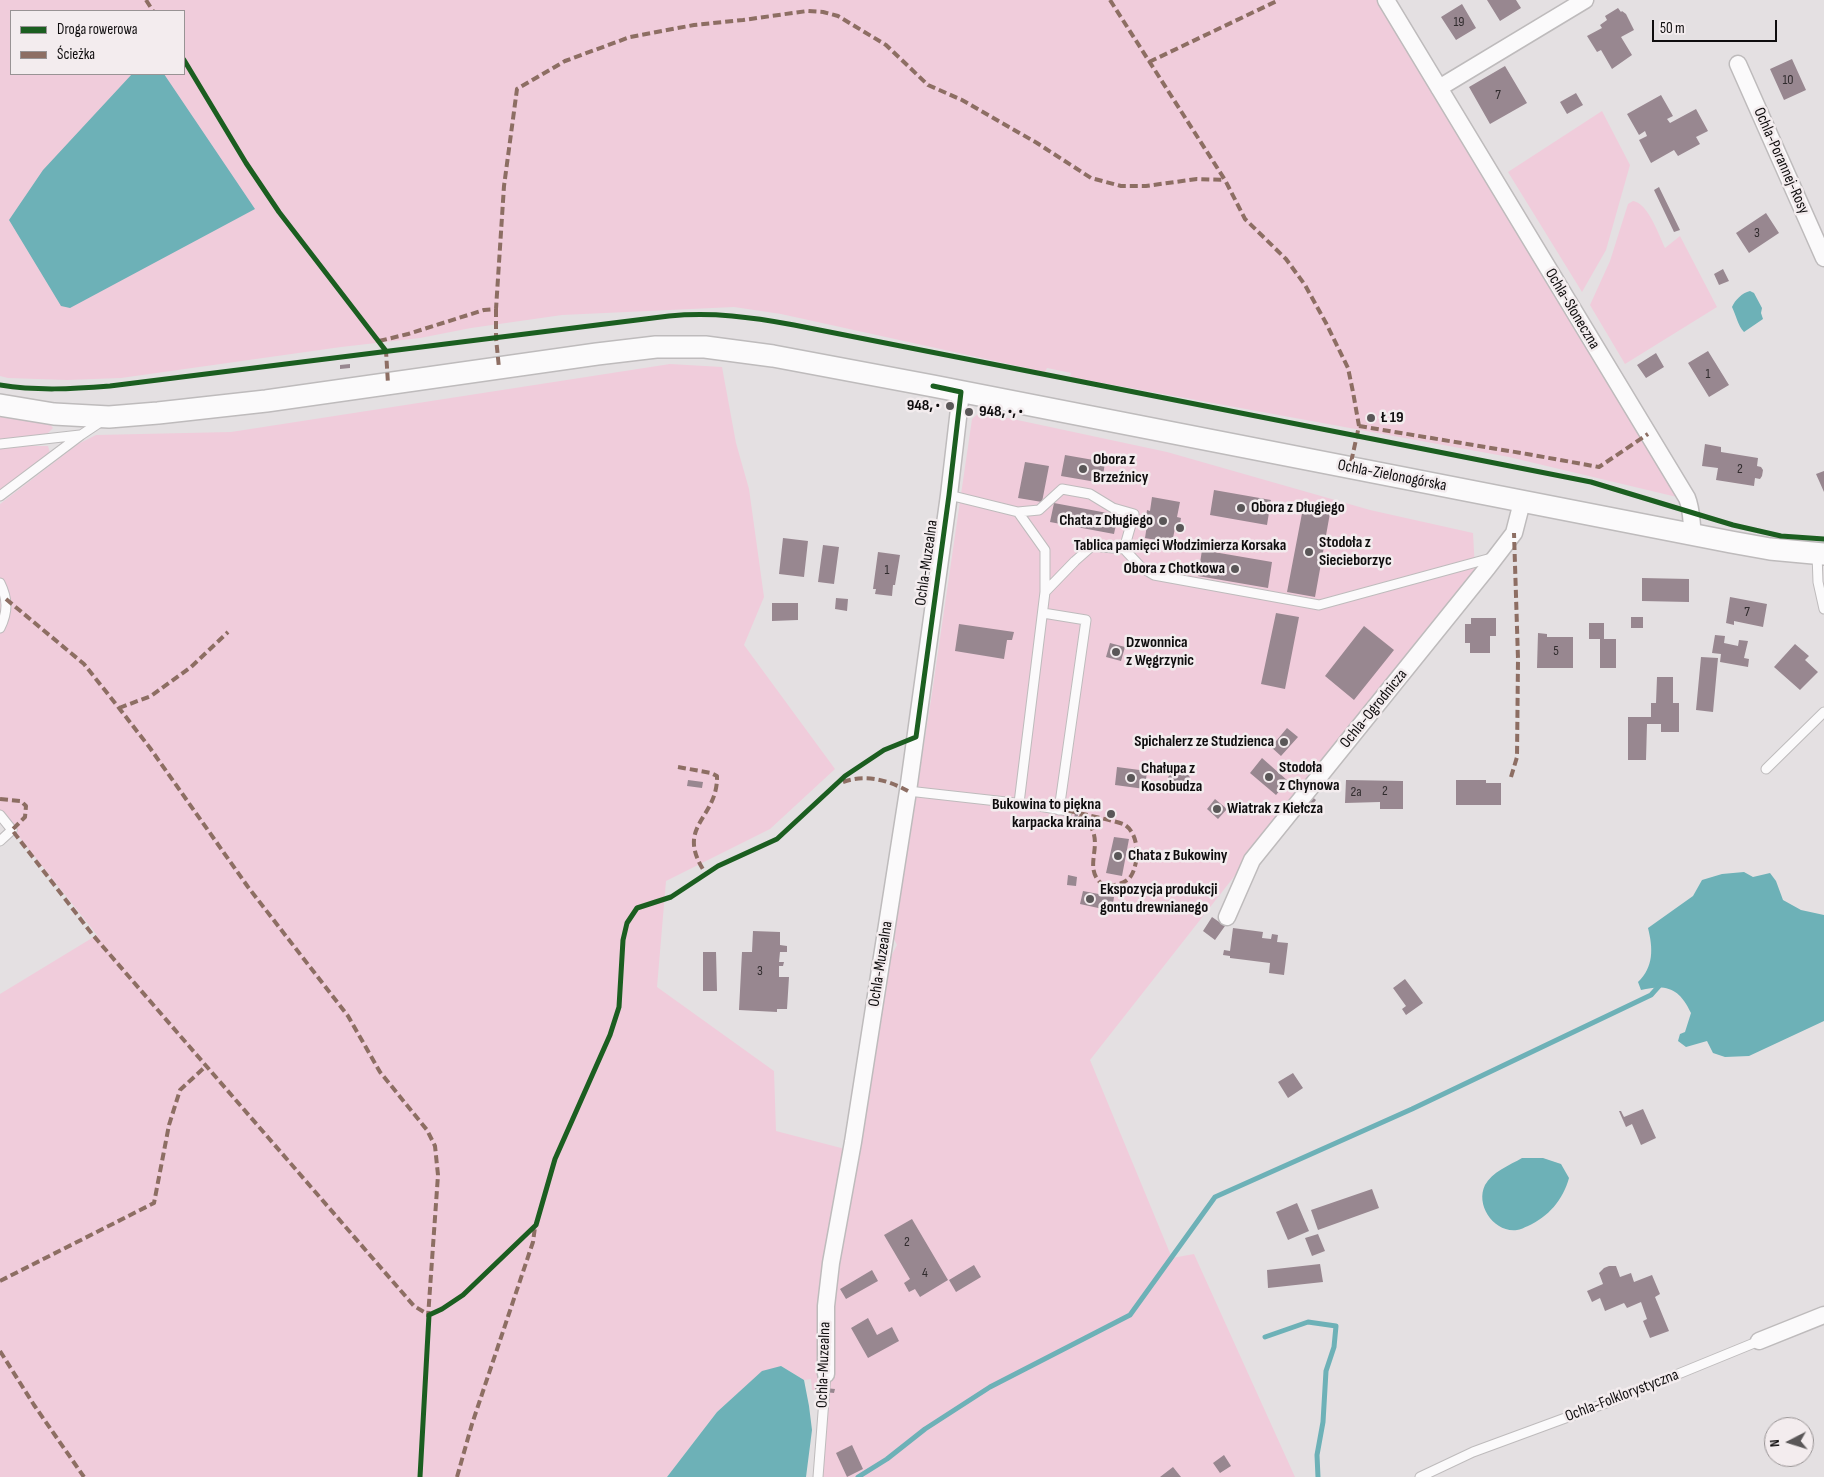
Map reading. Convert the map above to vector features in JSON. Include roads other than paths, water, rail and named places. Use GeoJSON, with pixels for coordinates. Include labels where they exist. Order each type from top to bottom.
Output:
{"type":"FeatureCollection","features":[{"type":"Feature","properties":{"kind":"street","name":"Ochla-Słoneczna"},"geometry":{"type":"LineString","coordinates":[[1386,0],[1687,498],[1691,512],[1692,534]]}},
{"type":"Feature","properties":{"kind":"street"},"geometry":{"type":"LineString","coordinates":[[1439,88],[1585,0]]}},
{"type":"Feature","properties":{"kind":"street","name":"Ochla-Porannej-Rosy"},"geometry":{"type":"LineString","coordinates":[[1738,64],[1824,258]]}},
{"type":"Feature","properties":{"kind":"street","name":"Ochla-Zielonogórska"},"geometry":{"type":"LineString","coordinates":[[0,405],[54,414],[109,417],[266,402],[597,354],[680,346],[705,347],[747,352],[961,392],[1770,549],[1821,554]]}},
{"type":"Feature","properties":{"kind":"street","name":"Ochla-Muzealna"},"geometry":{"type":"LineString","coordinates":[[826,1374],[826,1306],[908,791],[949,495],[961,392]]}},
{"type":"Feature","properties":{"kind":"street","name":"Ochla-Ogrodnicza"},"geometry":{"type":"LineString","coordinates":[[1227,917],[1252,860],[1496,557],[1514,533],[1522,502]]}},
{"type":"Feature","properties":{"kind":"street","name":"Ochla-Folklorystyczna"},"geometry":{"type":"LineString","coordinates":[[1759,1341],[1824,1315]]}},
{"type":"Feature","properties":{"kind":"lane"},"geometry":{"type":"LineString","coordinates":[[0,496],[81,435],[109,417]]}},
{"type":"Feature","properties":{"kind":"lane"},"geometry":{"type":"LineString","coordinates":[[0,444],[81,435]]}},
{"type":"Feature","properties":{"kind":"lane"},"geometry":{"type":"LineString","coordinates":[[949,495],[1018,512],[1038,510],[1062,489],[1090,494],[1113,508],[1134,514],[1124,549]]}},
{"type":"Feature","properties":{"kind":"lane"},"geometry":{"type":"LineString","coordinates":[[1018,512],[1045,550],[1046,592],[1019,804]]}},
{"type":"Feature","properties":{"kind":"lane"},"geometry":{"type":"LineString","coordinates":[[1046,592],[1092,546],[1124,549],[1141,567],[1154,576],[1315,605],[1496,557]]}},
{"type":"Feature","properties":{"kind":"lane"},"geometry":{"type":"LineString","coordinates":[[1821,554],[1818,582],[1824,609]]}},
{"type":"Feature","properties":{"kind":"lane"},"geometry":{"type":"LineString","coordinates":[[0,582],[7,604],[6,617],[0,628]]}},
{"type":"Feature","properties":{"kind":"lane"},"geometry":{"type":"LineString","coordinates":[[908,791],[1064,810],[1086,620],[1043,613]]}},
{"type":"Feature","properties":{"kind":"lane"},"geometry":{"type":"LineString","coordinates":[[1766,769],[1824,712]]}},
{"type":"Feature","properties":{"kind":"lane"},"geometry":{"type":"LineString","coordinates":[[0,815],[12,830],[0,841]]}},
{"type":"Feature","properties":{"kind":"lane","name":"Ochla-Folklorystyczna"},"geometry":{"type":"LineString","coordinates":[[1420,1477],[1473,1452],[1617,1399],[1759,1341]]}},
{"type":"Feature","properties":{"kind":"lane","name":"Ochla-Muzealna"},"geometry":{"type":"LineString","coordinates":[[818,1477],[826,1374]]}},
{"type":"Feature","properties":{"kind":"water"},"geometry":{"type":"Polygon","coordinates":[[[131,75],[165,75],[255,209],[70,308],[61,306],[9,220],[43,170],[131,75]]]}},
{"type":"Feature","properties":{"kind":"water"},"geometry":{"type":"Polygon","coordinates":[[[1750,291],[1754,293],[1762,308],[1763,319],[1744,332],[1732,307],[1739,297],[1750,291]]]}},
{"type":"Feature","properties":{"kind":"water"},"geometry":{"type":"Polygon","coordinates":[[[1744,872],[1753,877],[1770,873],[1776,881],[1783,900],[1801,910],[1824,915],[1824,1021],[1749,1056],[1725,1057],[1713,1053],[1707,1041],[1686,1047],[1678,1041],[1680,1034],[1685,1032],[1691,1013],[1682,998],[1677,993],[1665,988],[1641,990],[1638,982],[1650,964],[1651,943],[1648,928],[1693,896],[1702,880],[1722,874],[1744,872]]]}},
{"type":"Feature","properties":{"kind":"water"},"geometry":{"type":"Polygon","coordinates":[[[1522,1158],[1543,1158],[1561,1164],[1569,1178],[1563,1194],[1548,1213],[1528,1226],[1518,1230],[1509,1230],[1501,1227],[1489,1216],[1485,1209],[1483,1193],[1485,1185],[1492,1176],[1522,1158]]]}},
{"type":"Feature","properties":{"kind":"water"},"geometry":{"type":"Polygon","coordinates":[[[781,1366],[804,1380],[812,1430],[806,1477],[667,1477],[717,1412],[762,1371],[781,1366]]]}},
{"type":"Feature","properties":{"kind":"waterway"},"geometry":{"type":"LineString","coordinates":[[858,1477],[887,1459],[925,1429],[990,1387],[1130,1315],[1215,1197],[1412,1109],[1651,995],[1659,986]]}},
{"type":"Feature","properties":{"kind":"waterway"},"geometry":{"type":"LineString","coordinates":[[1265,1337],[1308,1322],[1336,1326],[1334,1347],[1326,1371],[1323,1422],[1317,1455],[1318,1477]]}},
{"type":"Feature","properties":{"kind":"place","name":"948, •"},"geometry":{"type":"Point","coordinates":[950,406]}},
{"type":"Feature","properties":{"kind":"place","name":"948, •, •"},"geometry":{"type":"Point","coordinates":[969,412]}},
{"type":"Feature","properties":{"kind":"place","name":"Ł 19"},"geometry":{"type":"Point","coordinates":[1371,418]}},
{"type":"Feature","properties":{"kind":"place","name":"Obora z Brzeźnicy"},"geometry":{"type":"Point","coordinates":[1083,469]}},
{"type":"Feature","properties":{"kind":"place","name":"Obora z Długiego"},"geometry":{"type":"Point","coordinates":[1241,508]}},
{"type":"Feature","properties":{"kind":"place","name":"Chata z Długiego"},"geometry":{"type":"Point","coordinates":[1163,521]}},
{"type":"Feature","properties":{"kind":"place","name":"Tablica pamięci Włodzimierza Korsaka"},"geometry":{"type":"Point","coordinates":[1180,528]}},
{"type":"Feature","properties":{"kind":"place","name":"Stodoła z Siecieborzyc"},"geometry":{"type":"Point","coordinates":[1309,552]}},
{"type":"Feature","properties":{"kind":"place","name":"Obora z Chotkowa"},"geometry":{"type":"Point","coordinates":[1235,569]}},
{"type":"Feature","properties":{"kind":"place","name":"Dzwonnica z Węgrzynic"},"geometry":{"type":"Point","coordinates":[1116,652]}},
{"type":"Feature","properties":{"kind":"place","name":"Spichalerz ze Studzienca"},"geometry":{"type":"Point","coordinates":[1284,742]}},
{"type":"Feature","properties":{"kind":"place","name":"Stodoła z Chynowa"},"geometry":{"type":"Point","coordinates":[1269,777]}},
{"type":"Feature","properties":{"kind":"place","name":"Chałupa z Kosobudza"},"geometry":{"type":"Point","coordinates":[1131,778]}},
{"type":"Feature","properties":{"kind":"place","name":"Wiatrak z Kiełcza"},"geometry":{"type":"Point","coordinates":[1217,809]}},
{"type":"Feature","properties":{"kind":"place","name":"Bukowina to piękna karpacka kraina"},"geometry":{"type":"Point","coordinates":[1111,814]}},
{"type":"Feature","properties":{"kind":"place","name":"Chata z Bukowiny"},"geometry":{"type":"Point","coordinates":[1118,856]}},
{"type":"Feature","properties":{"kind":"place","name":"Ekspozycja produkcji gontu drewnianego"},"geometry":{"type":"Point","coordinates":[1090,899]}}]}
